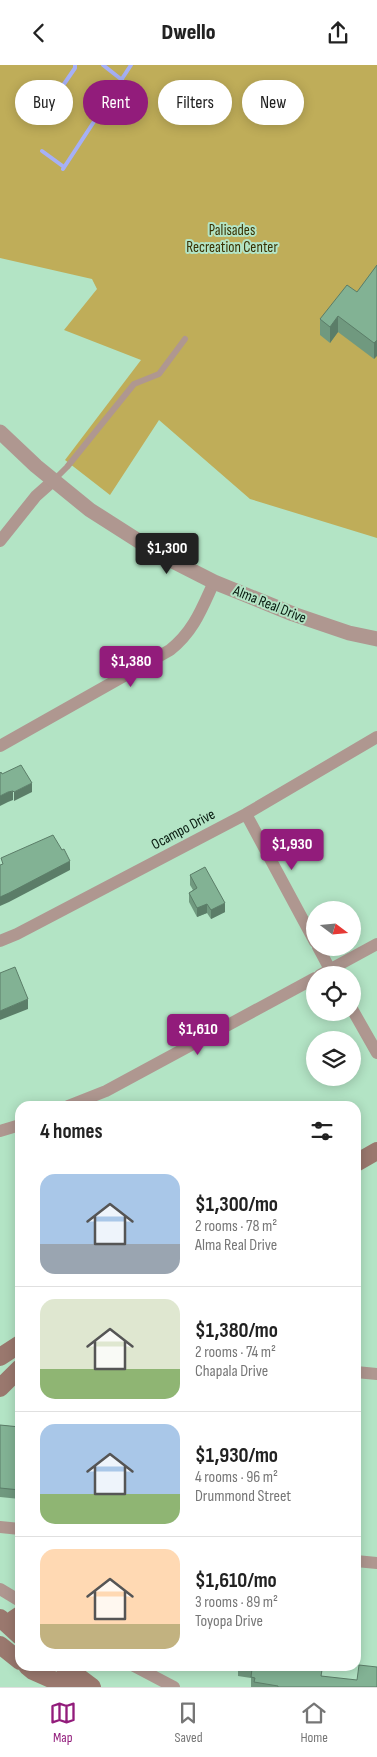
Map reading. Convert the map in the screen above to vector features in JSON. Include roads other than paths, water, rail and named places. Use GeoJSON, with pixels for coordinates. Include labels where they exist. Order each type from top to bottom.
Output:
{"type":"FeatureCollection","features":[{"type":"Feature","properties":{"kind":"main road"},"geometry":{"type":"LineString","coordinates":[[361,1160],[377,1151]]}},
{"type":"Feature","properties":{"kind":"main road"},"geometry":{"type":"LineString","coordinates":[[0,1357],[15,1347]]}},
{"type":"Feature","properties":{"kind":"main road"},"geometry":{"type":"LineString","coordinates":[[0,1388],[15,1373]]}},
{"type":"Feature","properties":{"kind":"main road"},"geometry":{"type":"LineString","coordinates":[[0,1618],[15,1632]]}},
{"type":"Feature","properties":{"kind":"main road"},"geometry":{"type":"LineString","coordinates":[[15,1618],[13,1627],[15,1630]]}},
{"type":"Feature","properties":{"kind":"main road"},"geometry":{"type":"LineString","coordinates":[[0,1645],[15,1657]]}},
{"type":"Feature","properties":{"kind":"main road"},"geometry":{"type":"LineString","coordinates":[[33,1671],[73,1687]]}},
{"type":"Feature","properties":{"kind":"main road"},"geometry":{"type":"LineString","coordinates":[[71,1671],[92,1687]]}},
{"type":"Feature","properties":{"kind":"street","name":"Alma Real Drive"},"geometry":{"type":"LineString","coordinates":[[0,432],[36,466],[90,510],[159,553],[214,582],[293,615],[349,633],[377,639]]}},
{"type":"Feature","properties":{"kind":"street"},"geometry":{"type":"LineString","coordinates":[[0,541],[36,496],[54,480]]}},
{"type":"Feature","properties":{"kind":"street"},"geometry":{"type":"LineString","coordinates":[[0,746],[170,650],[180,642],[194,625],[214,582]]}},
{"type":"Feature","properties":{"kind":"street","name":"Ocampo Drive"},"geometry":{"type":"LineString","coordinates":[[0,941],[17,934],[246,814],[377,737]]}},
{"type":"Feature","properties":{"kind":"street"},"geometry":{"type":"LineString","coordinates":[[246,814],[306,925]]}},
{"type":"Feature","properties":{"kind":"street"},"geometry":{"type":"LineString","coordinates":[[340,966],[377,944]]}},
{"type":"Feature","properties":{"kind":"street"},"geometry":{"type":"LineString","coordinates":[[81,1101],[106,1091],[306,983]]}},
{"type":"Feature","properties":{"kind":"street"},"geometry":{"type":"LineString","coordinates":[[359,1021],[377,1053]]}},
{"type":"Feature","properties":{"kind":"street"},"geometry":{"type":"LineString","coordinates":[[0,1131],[15,1126]]}},
{"type":"Feature","properties":{"kind":"street"},"geometry":{"type":"LineString","coordinates":[[361,1372],[377,1374]]}},
{"type":"Feature","properties":{"kind":"street"},"geometry":{"type":"LineString","coordinates":[[0,1527],[15,1528]]}},
{"type":"Feature","properties":{"kind":"street"},"geometry":{"type":"LineString","coordinates":[[361,1561],[377,1563]]}},
{"type":"Feature","properties":{"kind":"street"},"geometry":{"type":"LineString","coordinates":[[0,1589],[15,1598]]}},
{"type":"Feature","properties":{"kind":"street"},"geometry":{"type":"LineString","coordinates":[[144,1671],[174,1687]]}},
{"type":"Feature","properties":{"kind":"lane"},"geometry":{"type":"LineString","coordinates":[[54,480],[67,467],[134,384],[159,374],[185,339]]}},
{"type":"Feature","properties":{"kind":"waterway"},"geometry":{"type":"LineString","coordinates":[[67,80],[75,65]]}},
{"type":"Feature","properties":{"kind":"waterway"},"geometry":{"type":"LineString","coordinates":[[103,65],[122,80]]}},
{"type":"Feature","properties":{"kind":"waterway"},"geometry":{"type":"LineString","coordinates":[[63,169],[131,65]]}},
{"type":"Feature","properties":{"kind":"waterway"},"geometry":{"type":"LineString","coordinates":[[42,151],[64,167]]}},
{"type":"Feature","properties":{"kind":"park label","name":"Palisades Recreation Center"},"geometry":{"type":"Point","coordinates":[232,238]}}]}
